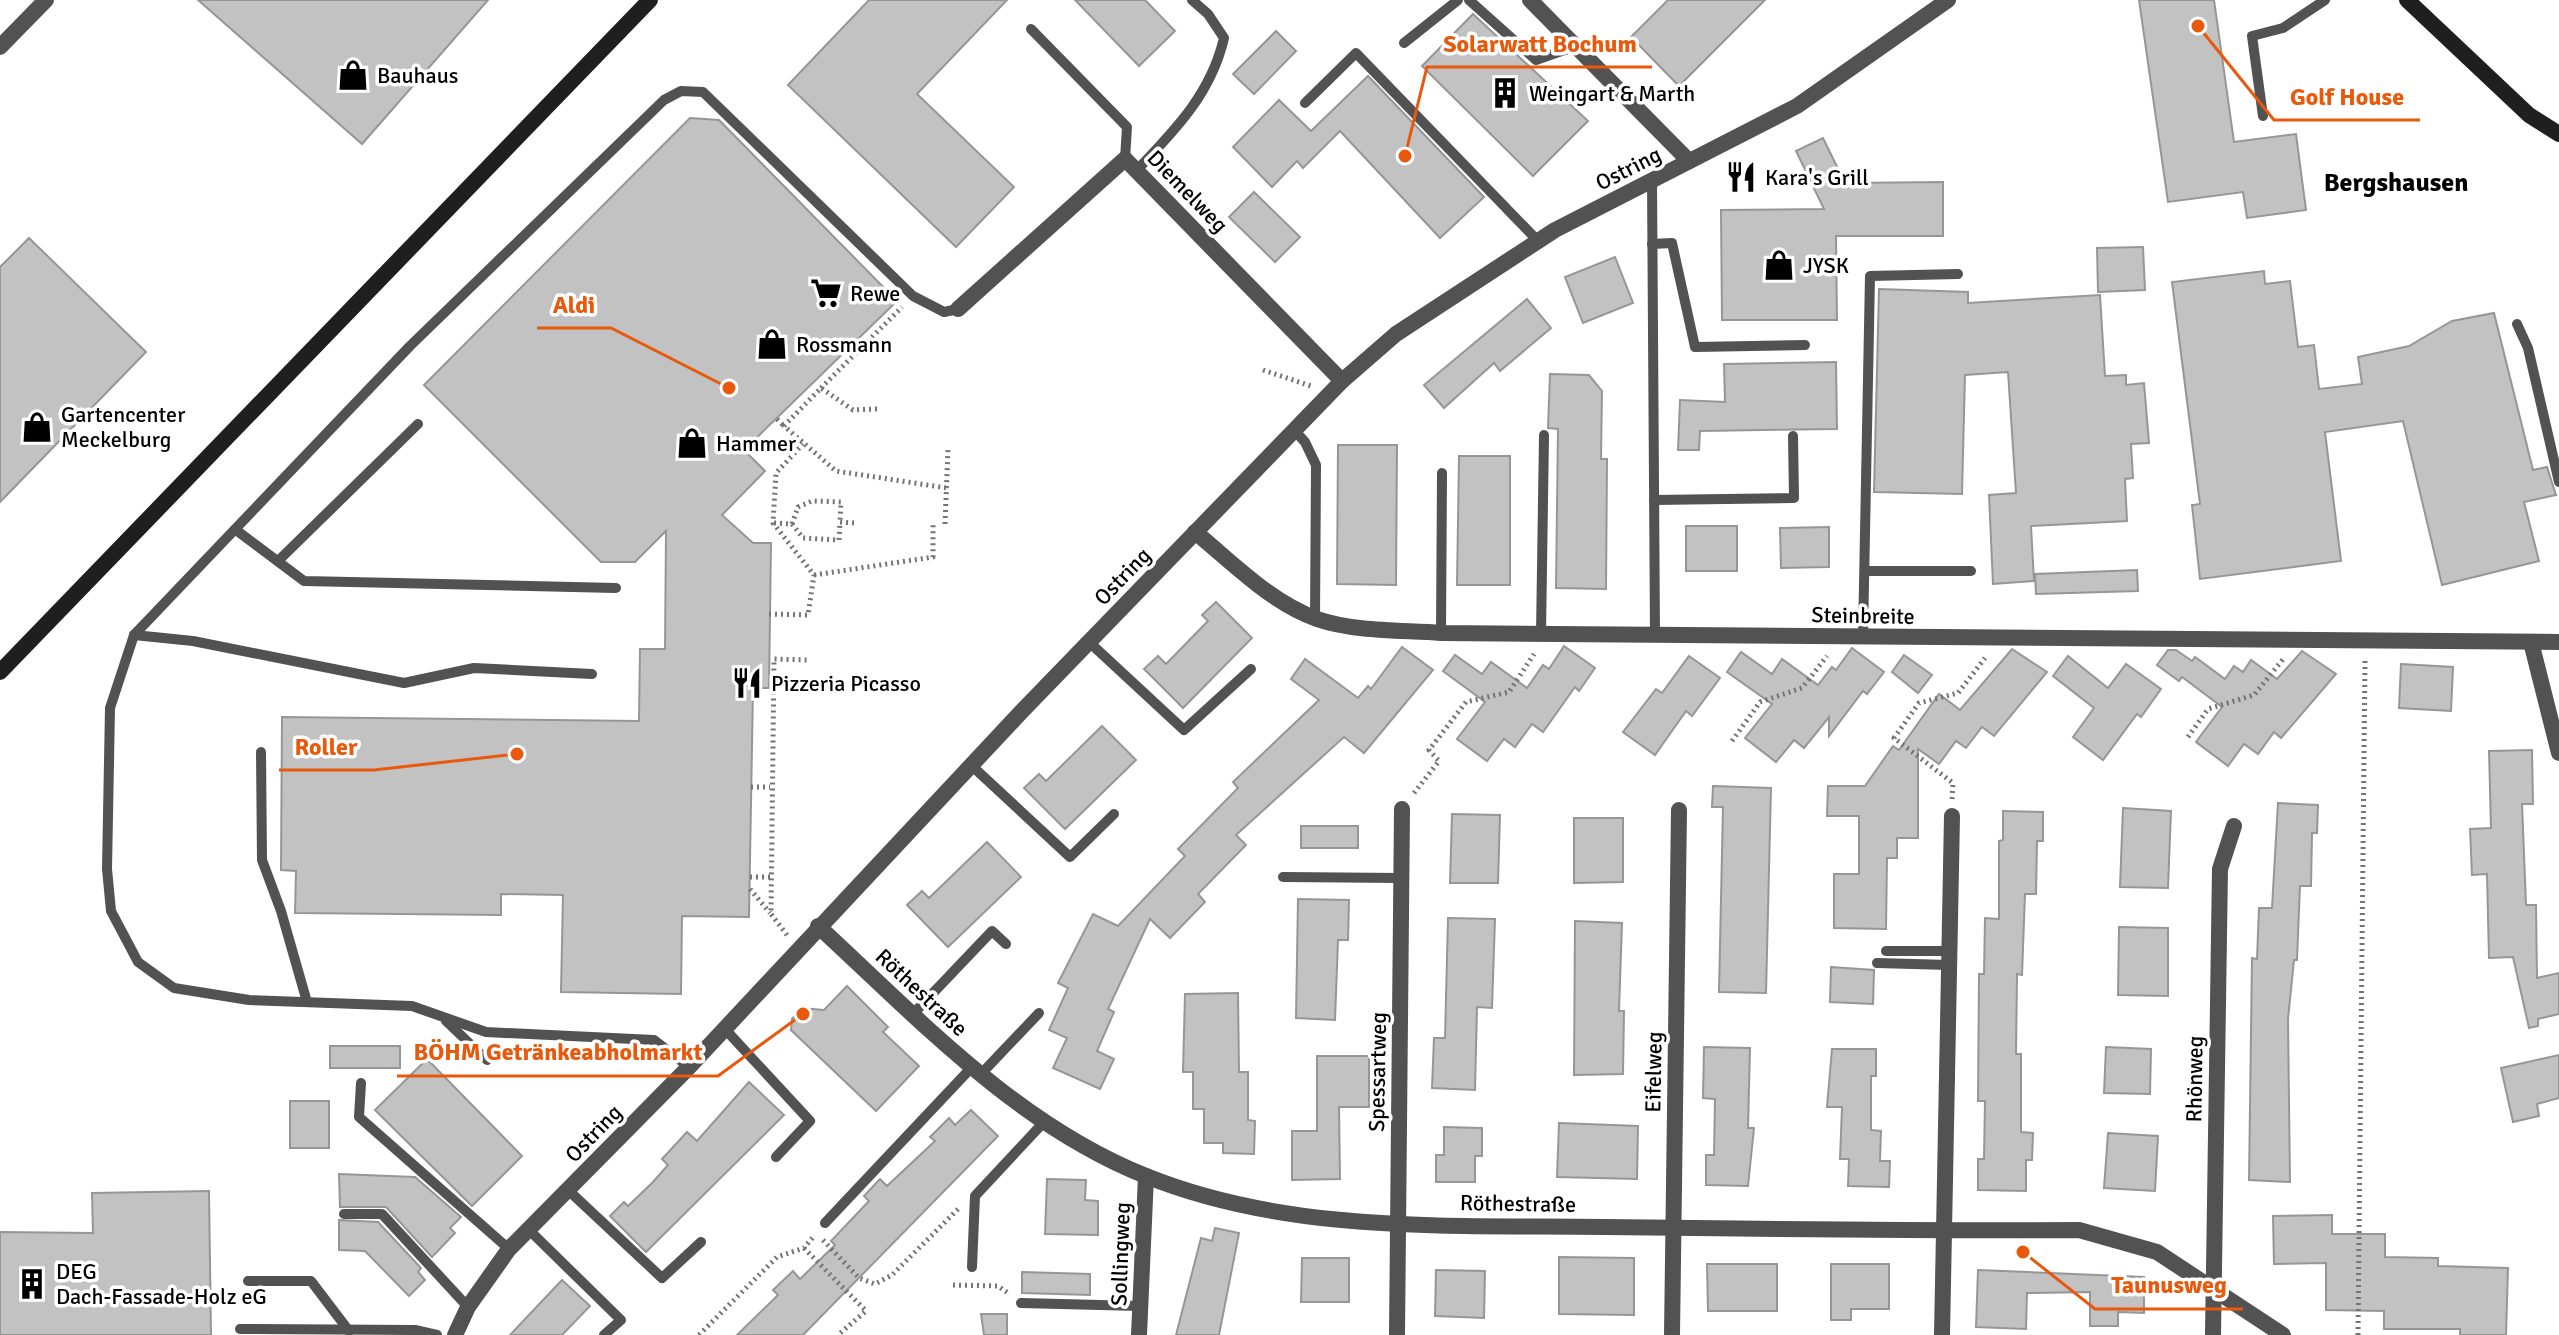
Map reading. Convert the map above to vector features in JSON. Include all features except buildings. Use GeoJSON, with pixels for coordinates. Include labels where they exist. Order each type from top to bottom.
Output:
{"type":"FeatureCollection","features":[{"type":"Feature","properties":{"kind":"main road"},"geometry":{"type":"LineString","coordinates":[[0,672],[650,0]]}},
{"type":"Feature","properties":{"kind":"main road"},"geometry":{"type":"LineString","coordinates":[[2407,0],[2529,115],[2559,134]]}},
{"type":"Feature","properties":{"kind":"street"},"geometry":{"type":"LineString","coordinates":[[0,47],[46,0]]}},
{"type":"Feature","properties":{"kind":"street"},"geometry":{"type":"LineString","coordinates":[[1530,0],[1689,161]]}},
{"type":"Feature","properties":{"kind":"street","name":"Ostring"},"geometry":{"type":"LineString","coordinates":[[455,1335],[468,1307],[509,1249],[689,1067],[971,765],[1342,381],[1396,334],[1538,241],[1797,106],[1948,0]]}},
{"type":"Feature","properties":{"kind":"street","name":"Diemelweg"},"geometry":{"type":"LineString","coordinates":[[958,309],[1131,165],[1342,381]]}},
{"type":"Feature","properties":{"kind":"street","name":"Steinbreite"},"geometry":{"type":"LineString","coordinates":[[1195,532],[1271,595],[1315,619],[1336,624],[1441,633],[2559,642]]}},
{"type":"Feature","properties":{"kind":"street"},"geometry":{"type":"LineString","coordinates":[[2531,642],[2559,753]]}},
{"type":"Feature","properties":{"kind":"street","name":"Spessartweg"},"geometry":{"type":"LineString","coordinates":[[1397,1335],[1402,809]]}},
{"type":"Feature","properties":{"kind":"street","name":"Eifelweg"},"geometry":{"type":"LineString","coordinates":[[1672,1335],[1679,810]]}},
{"type":"Feature","properties":{"kind":"street"},"geometry":{"type":"LineString","coordinates":[[1942,1335],[1952,816]]}},
{"type":"Feature","properties":{"kind":"street","name":"Rhönweg"},"geometry":{"type":"LineString","coordinates":[[2213,1335],[2211,1286],[2220,869],[2234,826]]}},
{"type":"Feature","properties":{"kind":"street","name":"Röthestraße"},"geometry":{"type":"LineString","coordinates":[[818,926],[913,1014],[1043,1123],[1146,1176],[1256,1210],[1398,1224],[2079,1230],[2157,1252],[2283,1335]]}},
{"type":"Feature","properties":{"kind":"street","name":"Sollingweg"},"geometry":{"type":"LineString","coordinates":[[1139,1335],[1146,1176]]}},
{"type":"Feature","properties":{"kind":"lane"},"geometry":{"type":"LineString","coordinates":[[1131,165],[1198,103],[1218,65],[1224,38],[1208,14],[1192,0]]}},
{"type":"Feature","properties":{"kind":"lane"},"geometry":{"type":"LineString","coordinates":[[1404,43],[1458,0]]}},
{"type":"Feature","properties":{"kind":"lane"},"geometry":{"type":"LineString","coordinates":[[1469,0],[1536,60],[1576,46]]}},
{"type":"Feature","properties":{"kind":"lane"},"geometry":{"type":"LineString","coordinates":[[2263,116],[2252,36],[2283,28],[2325,0]]}},
{"type":"Feature","properties":{"kind":"lane"},"geometry":{"type":"LineString","coordinates":[[1031,29],[1127,127],[1131,165]]}},
{"type":"Feature","properties":{"kind":"lane"},"geometry":{"type":"LineString","coordinates":[[1305,103],[1356,53],[1538,241]]}},
{"type":"Feature","properties":{"kind":"lane"},"geometry":{"type":"LineString","coordinates":[[689,1067],[654,1040],[486,1032],[412,1006],[249,1000],[174,988],[138,962],[111,911],[107,869],[110,708],[134,635],[410,346],[664,100],[681,91],[703,92],[714,101],[913,296],[944,312],[958,309]]}},
{"type":"Feature","properties":{"kind":"lane"},"geometry":{"type":"LineString","coordinates":[[1652,180],[1655,635]]}},
{"type":"Feature","properties":{"kind":"lane"},"geometry":{"type":"LineString","coordinates":[[1652,244],[1672,243],[1695,347],[1805,345]]}},
{"type":"Feature","properties":{"kind":"lane"},"geometry":{"type":"LineString","coordinates":[[1863,636],[1870,276],[1958,274]]}},
{"type":"Feature","properties":{"kind":"lane"},"geometry":{"type":"LineString","coordinates":[[2517,324],[2528,348],[2559,482]]}},
{"type":"Feature","properties":{"kind":"lane"},"geometry":{"type":"LineString","coordinates":[[278,561],[418,424]]}},
{"type":"Feature","properties":{"kind":"lane"},"geometry":{"type":"LineString","coordinates":[[1294,430],[1305,442],[1316,465],[1315,619]]}},
{"type":"Feature","properties":{"kind":"lane"},"geometry":{"type":"LineString","coordinates":[[1544,435],[1544,634]]}},
{"type":"Feature","properties":{"kind":"lane"},"geometry":{"type":"LineString","coordinates":[[1654,500],[1794,498],[1793,436]]}},
{"type":"Feature","properties":{"kind":"lane"},"geometry":{"type":"LineString","coordinates":[[1441,633],[1442,473]]}},
{"type":"Feature","properties":{"kind":"lane"},"geometry":{"type":"LineString","coordinates":[[236,530],[304,581],[616,588]]}},
{"type":"Feature","properties":{"kind":"lane"},"geometry":{"type":"LineString","coordinates":[[1865,571],[1971,571]]}},
{"type":"Feature","properties":{"kind":"lane"},"geometry":{"type":"LineString","coordinates":[[134,635],[193,641],[404,683],[474,668],[592,674]]}},
{"type":"Feature","properties":{"kind":"lane"},"geometry":{"type":"LineString","coordinates":[[1089,642],[1184,730],[1251,669]]}},
{"type":"Feature","properties":{"kind":"lane"},"geometry":{"type":"LineString","coordinates":[[261,752],[262,860],[281,911],[307,1002]]}},
{"type":"Feature","properties":{"kind":"lane"},"geometry":{"type":"LineString","coordinates":[[971,765],[1070,857],[1114,814]]}},
{"type":"Feature","properties":{"kind":"lane"},"geometry":{"type":"LineString","coordinates":[[1283,877],[1401,878]]}},
{"type":"Feature","properties":{"kind":"lane"},"geometry":{"type":"LineString","coordinates":[[913,1014],[992,931],[1006,944]]}},
{"type":"Feature","properties":{"kind":"lane"},"geometry":{"type":"LineString","coordinates":[[1886,951],[1949,958]]}},
{"type":"Feature","properties":{"kind":"lane"},"geometry":{"type":"LineString","coordinates":[[1877,963],[1949,958]]}},
{"type":"Feature","properties":{"kind":"lane"},"geometry":{"type":"LineString","coordinates":[[825,1223],[977,1070],[1039,1013]]}},
{"type":"Feature","properties":{"kind":"lane"},"geometry":{"type":"LineString","coordinates":[[442,1016],[487,1060]]}},
{"type":"Feature","properties":{"kind":"lane"},"geometry":{"type":"LineString","coordinates":[[724,1028],[810,1121],[776,1157]]}},
{"type":"Feature","properties":{"kind":"lane"},"geometry":{"type":"LineString","coordinates":[[361,1083],[359,1117],[509,1249]]}},
{"type":"Feature","properties":{"kind":"lane"},"geometry":{"type":"LineString","coordinates":[[972,1267],[975,1196],[1043,1123]]}},
{"type":"Feature","properties":{"kind":"lane"},"geometry":{"type":"LineString","coordinates":[[568,1190],[662,1278],[701,1242]]}},
{"type":"Feature","properties":{"kind":"lane"},"geometry":{"type":"LineString","coordinates":[[344,1214],[382,1214],[468,1307]]}},
{"type":"Feature","properties":{"kind":"lane"},"geometry":{"type":"LineString","coordinates":[[528,1229],[621,1320],[604,1335]]}},
{"type":"Feature","properties":{"kind":"lane"},"geometry":{"type":"LineString","coordinates":[[248,1281],[311,1281],[349,1332]]}},
{"type":"Feature","properties":{"kind":"lane"},"geometry":{"type":"LineString","coordinates":[[1021,1303],[1140,1306]]}},
{"type":"Feature","properties":{"kind":"lane"},"geometry":{"type":"LineString","coordinates":[[240,1329],[415,1330],[437,1335]]}},
{"type":"Feature","properties":{"kind":"path"},"geometry":{"type":"LineString","coordinates":[[784,426],[913,296]]}},
{"type":"Feature","properties":{"kind":"path"},"geometry":{"type":"LineString","coordinates":[[1263,370],[1307,383],[1327,397]]}},
{"type":"Feature","properties":{"kind":"path"},"geometry":{"type":"LineString","coordinates":[[821,388],[853,410],[877,409]]}},
{"type":"Feature","properties":{"kind":"path"},"geometry":{"type":"LineString","coordinates":[[777,419],[836,471],[947,488]]}},
{"type":"Feature","properties":{"kind":"path"},"geometry":{"type":"LineString","coordinates":[[769,614],[808,615],[814,575],[773,523],[776,473],[803,444]]}},
{"type":"Feature","properties":{"kind":"path"},"geometry":{"type":"LineString","coordinates":[[945,524],[948,450]]}},
{"type":"Feature","properties":{"kind":"path"},"geometry":{"type":"LineString","coordinates":[[773,523],[792,524],[803,538],[839,540],[841,502],[812,501],[798,507],[792,524]]}},
{"type":"Feature","properties":{"kind":"path"},"geometry":{"type":"LineString","coordinates":[[840,522],[854,523]]}},
{"type":"Feature","properties":{"kind":"path"},"geometry":{"type":"LineString","coordinates":[[814,575],[933,557],[933,524]]}},
{"type":"Feature","properties":{"kind":"path"},"geometry":{"type":"LineString","coordinates":[[1402,809],[1439,761],[1429,750],[1466,702],[1509,692],[1544,634]]}},
{"type":"Feature","properties":{"kind":"path"},"geometry":{"type":"LineString","coordinates":[[1732,741],[1760,702],[1802,688],[1843,636]]}},
{"type":"Feature","properties":{"kind":"path"},"geometry":{"type":"LineString","coordinates":[[1952,816],[1953,783],[1894,738],[1919,703],[1958,693],[2000,638]]}},
{"type":"Feature","properties":{"kind":"path"},"geometry":{"type":"LineString","coordinates":[[2188,737],[2208,709],[2254,695],[2297,642]]}},
{"type":"Feature","properties":{"kind":"path"},"geometry":{"type":"LineString","coordinates":[[2358,1335],[2365,642]]}},
{"type":"Feature","properties":{"kind":"path"},"geometry":{"type":"LineString","coordinates":[[771,914],[774,659],[807,660]]}},
{"type":"Feature","properties":{"kind":"path"},"geometry":{"type":"LineString","coordinates":[[751,787],[771,787]]}},
{"type":"Feature","properties":{"kind":"path"},"geometry":{"type":"LineString","coordinates":[[750,877],[771,877]]}},
{"type":"Feature","properties":{"kind":"path"},"geometry":{"type":"LineString","coordinates":[[750,889],[798,949]]}},
{"type":"Feature","properties":{"kind":"path"},"geometry":{"type":"LineString","coordinates":[[699,1335],[777,1257],[804,1248],[817,1233],[859,1278],[875,1284],[892,1275],[952,1214],[975,1196]]}},
{"type":"Feature","properties":{"kind":"path"},"geometry":{"type":"LineString","coordinates":[[804,1248],[866,1311],[838,1335]]}},
{"type":"Feature","properties":{"kind":"path"},"geometry":{"type":"LineString","coordinates":[[953,1285],[998,1286],[1021,1303]]}},
{"type":"Feature","properties":{"kind":"place","name":"Golf House"},"geometry":{"type":"Point","coordinates":[2198,26]}},
{"type":"Feature","properties":{"kind":"place","name":"Bauhaus"},"geometry":{"type":"Point","coordinates":[353,75]}},
{"type":"Feature","properties":{"kind":"place","name":"Weingart & Marth"},"geometry":{"type":"Point","coordinates":[1505,93]}},
{"type":"Feature","properties":{"kind":"place","name":"Solarwatt Bochum"},"geometry":{"type":"Point","coordinates":[1405,156]}},
{"type":"Feature","properties":{"kind":"place","name":"Kara's Grill"},"geometry":{"type":"Point","coordinates":[1741,177]}},
{"type":"Feature","properties":{"kind":"place","name":"JYSK"},"geometry":{"type":"Point","coordinates":[1779,265]}},
{"type":"Feature","properties":{"kind":"place","name":"Rewe"},"geometry":{"type":"Point","coordinates":[826,293]}},
{"type":"Feature","properties":{"kind":"place","name":"Rossmann"},"geometry":{"type":"Point","coordinates":[772,344]}},
{"type":"Feature","properties":{"kind":"place","name":"Aldi"},"geometry":{"type":"Point","coordinates":[729,388]}},
{"type":"Feature","properties":{"kind":"place","name":"Gartencenter Meckelburg"},"geometry":{"type":"Point","coordinates":[37,427]}},
{"type":"Feature","properties":{"kind":"place","name":"Hammer"},"geometry":{"type":"Point","coordinates":[692,443]}},
{"type":"Feature","properties":{"kind":"place","name":"Pizzeria Picasso"},"geometry":{"type":"Point","coordinates":[747,683]}},
{"type":"Feature","properties":{"kind":"place","name":"Roller"},"geometry":{"type":"Point","coordinates":[517,754]}},
{"type":"Feature","properties":{"kind":"place","name":"BÖHM Getränkeabholmarkt"},"geometry":{"type":"Point","coordinates":[803,1014]}},
{"type":"Feature","properties":{"kind":"place","name":"Taunusweg"},"geometry":{"type":"Point","coordinates":[2023,1252]}},
{"type":"Feature","properties":{"kind":"place","name":"DEG Dach-Fassade-Holz eG"},"geometry":{"type":"Point","coordinates":[32,1284]}},
{"type":"Feature","properties":{"kind":"district","name":"Bergshausen"},"geometry":{"type":"Point","coordinates":[2396,182]}}]}
